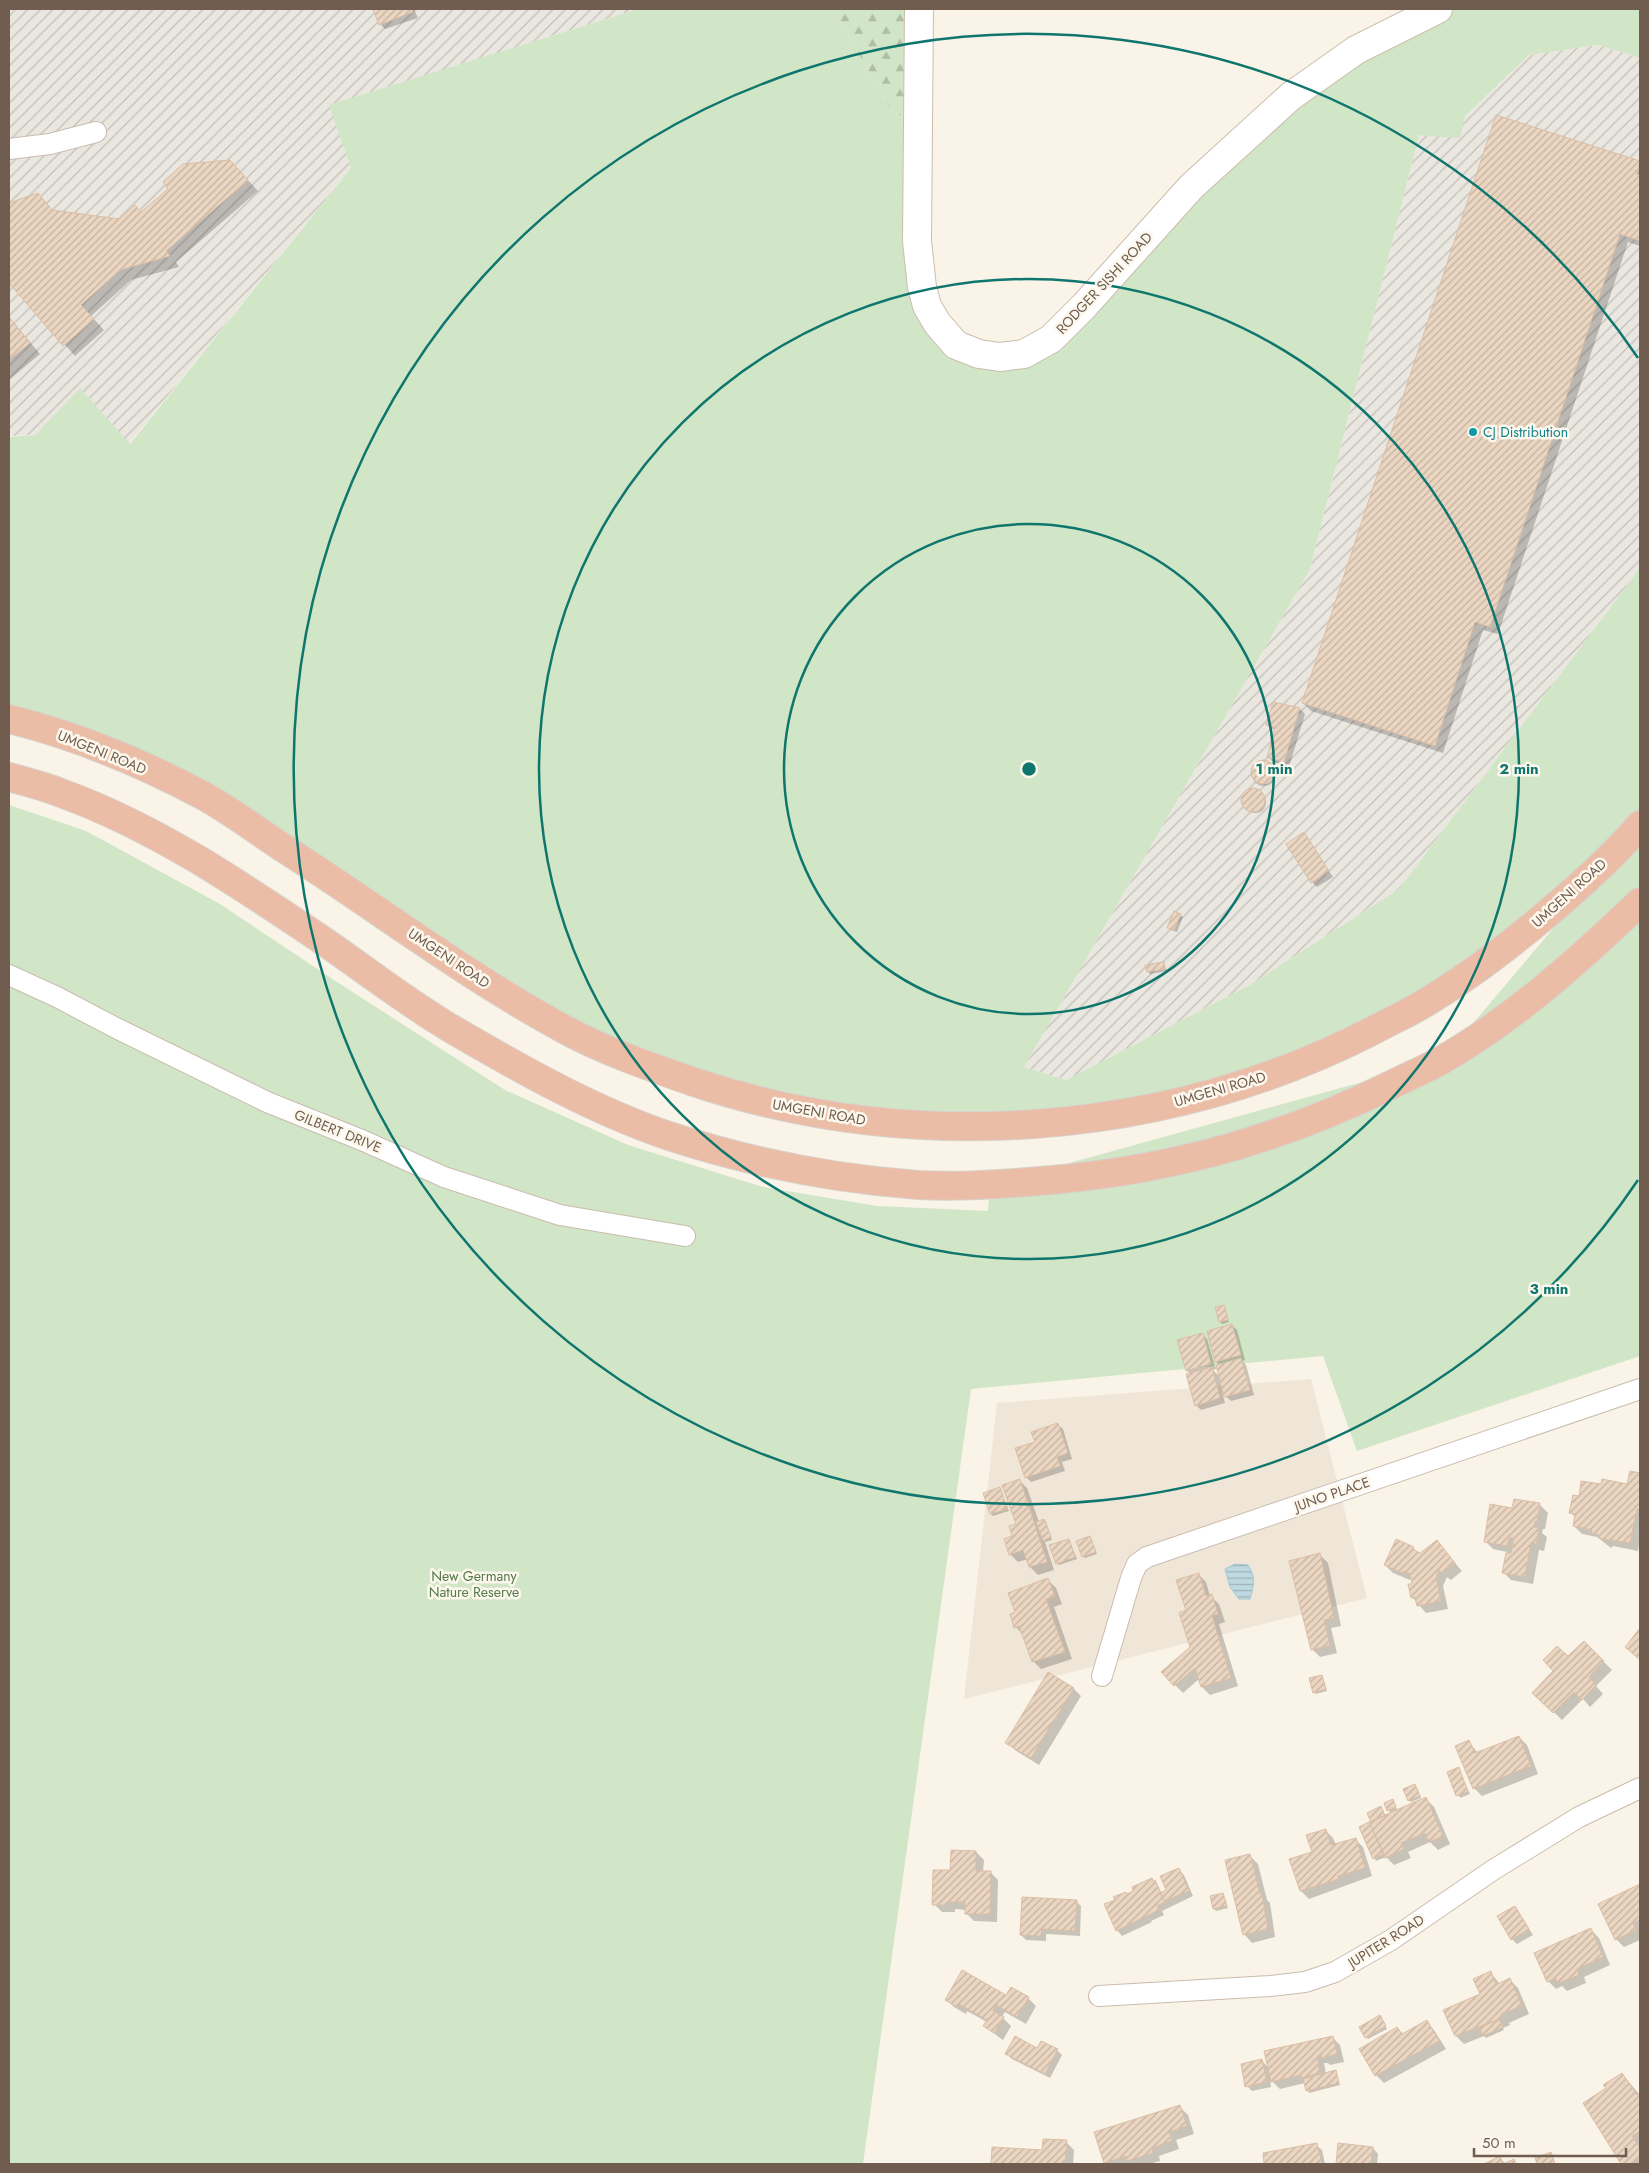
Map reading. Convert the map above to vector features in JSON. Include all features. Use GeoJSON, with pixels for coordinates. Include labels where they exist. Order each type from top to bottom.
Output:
{"type":"FeatureCollection","features":[{"type":"Feature","properties":{"kind":"highway","name":"UMGENI ROAD"},"geometry":{"type":"LineString","coordinates":[[9,719],[78,740],[123,758],[205,797],[496,990],[568,1031],[637,1062],[716,1089],[767,1103],[821,1114],[872,1121],[963,1126],[1004,1126],[1064,1122],[1125,1113],[1191,1100],[1257,1080],[1338,1048],[1422,1005],[1508,946],[1573,891],[1640,825]]}},
{"type":"Feature","properties":{"kind":"highway"},"geometry":{"type":"LineString","coordinates":[[9,777],[58,792],[110,813],[161,839],[243,888],[451,1029],[523,1069],[598,1107],[665,1135],[737,1156],[826,1174],[919,1185],[990,1185],[1062,1180],[1121,1172],[1182,1162],[1274,1135],[1357,1102],[1442,1060],[1545,1004],[1605,960],[1640,928]]}},
{"type":"Feature","properties":{"kind":"highway"},"geometry":{"type":"LineString","coordinates":[[1442,1060],[1527,1003],[1592,948],[1640,902]]}},
{"type":"Feature","properties":{"kind":"street","name":"RODGER SISHI ROAD"},"geometry":{"type":"LineString","coordinates":[[919,9],[917,241],[922,288],[927,306],[934,318],[956,345],[979,354],[1000,357],[1024,354],[1051,339],[1085,305],[1191,188],[1291,96],[1356,50],[1438,9]]}},
{"type":"Feature","properties":{"kind":"street"},"geometry":{"type":"LineString","coordinates":[[9,149],[50,144],[96,132]]}},
{"type":"Feature","properties":{"kind":"street","name":"GILBERT DRIVE"},"geometry":{"type":"LineString","coordinates":[[9,975],[267,1102],[364,1141],[444,1177],[560,1215],[685,1236]]}},
{"type":"Feature","properties":{"kind":"street","name":"JUNO PLACE"},"geometry":{"type":"LineString","coordinates":[[1102,1676],[1131,1578],[1137,1564],[1146,1557],[1640,1389]]}},
{"type":"Feature","properties":{"kind":"street","name":"JUPITER ROAD"},"geometry":{"type":"LineString","coordinates":[[1100,1996],[1270,1986],[1305,1982],[1335,1972],[1390,1940],[1493,1870],[1579,1817],[1640,1788]]}},
{"type":"Feature","properties":{"kind":"shaded area"},"geometry":{"type":"Polygon","coordinates":[[[9,9],[638,9],[330,105],[351,168],[129,444],[80,388],[35,435],[9,436],[9,9]]]}},
{"type":"Feature","properties":{"kind":"shaded area"},"geometry":{"type":"Polygon","coordinates":[[[1598,45],[1640,58],[1640,568],[1399,889],[1248,986],[1066,1080],[1024,1067],[1310,569],[1419,135],[1465,116],[1529,55],[1598,45]]]}},
{"type":"Feature","properties":{"kind":"shaded area"},"geometry":{"type":"Polygon","coordinates":[[[1311,1379],[1367,1598],[964,1699],[997,1403],[1311,1379]]]}},
{"type":"Feature","properties":{"kind":"green space"},"geometry":{"type":"Polygon","coordinates":[[[638,9],[833,9],[894,115],[918,116],[936,328],[1031,354],[1277,113],[1448,9],[1640,9],[1640,58],[1598,45],[1529,55],[1465,116],[1460,138],[1419,135],[1310,569],[1024,1067],[1066,1080],[1248,986],[1399,889],[1640,568],[1640,817],[1625,834],[1414,1006],[1252,1079],[1057,1119],[822,1111],[636,1061],[204,792],[9,718],[9,437],[35,435],[80,388],[130,444],[351,168],[329,105],[638,9]]]}},
{"type":"Feature","properties":{"kind":"green space"},"geometry":{"type":"Polygon","coordinates":[[[833,9],[916,9],[918,116],[894,115],[833,9]]]}},
{"type":"Feature","properties":{"kind":"green space","name":"New Germany Nature Reserve"},"geometry":{"type":"Polygon","coordinates":[[[9,805],[86,831],[220,904],[505,1090],[628,1145],[763,1187],[877,1206],[988,1211],[990,1185],[1442,1060],[1640,826],[1640,1356],[1357,1451],[1323,1356],[971,1389],[863,2164],[9,2164],[9,805]]]}},
{"type":"Feature","properties":{"kind":"water"},"geometry":{"type":"Polygon","coordinates":[[[1235,1564],[1248,1565],[1251,1569],[1254,1581],[1250,1599],[1239,1599],[1230,1587],[1225,1569],[1235,1564]]]}},
{"type":"Feature","properties":{"kind":"building"},"geometry":{"type":"Polygon","coordinates":[[[373,9],[412,9],[413,12],[379,25],[373,9]]]}},
{"type":"Feature","properties":{"kind":"building","name":"CJ Distribution"},"geometry":{"type":"Polygon","coordinates":[[[1496,115],[1640,161],[1637,174],[1640,175],[1640,241],[1620,234],[1490,627],[1475,622],[1435,746],[1302,703],[1496,115]]]}},
{"type":"Feature","properties":{"kind":"building"},"geometry":{"type":"Polygon","coordinates":[[[230,160],[248,180],[166,251],[170,256],[120,270],[81,305],[94,319],[63,346],[9,283],[9,203],[38,193],[52,210],[119,219],[135,205],[141,212],[168,189],[163,182],[183,164],[230,160]]]}},
{"type":"Feature","properties":{"kind":"building"},"geometry":{"type":"Polygon","coordinates":[[[9,317],[30,343],[9,360],[9,317]]]}},
{"type":"Feature","properties":{"kind":"building"},"geometry":{"type":"Polygon","coordinates":[[[1273,702],[1300,708],[1284,762],[1267,757],[1275,728],[1266,725],[1273,702]]]}},
{"type":"Feature","properties":{"kind":"building"},"geometry":{"type":"Polygon","coordinates":[[[1263,760],[1272,763],[1275,772],[1272,781],[1263,784],[1254,781],[1251,772],[1254,763],[1263,760]]]}},
{"type":"Feature","properties":{"kind":"building"},"geometry":{"type":"Polygon","coordinates":[[[1253,788],[1262,791],[1265,800],[1262,809],[1253,812],[1244,809],[1241,800],[1244,791],[1253,788]]]}},
{"type":"Feature","properties":{"kind":"building"},"geometry":{"type":"Polygon","coordinates":[[[1304,832],[1329,871],[1311,883],[1286,844],[1304,832]]]}},
{"type":"Feature","properties":{"kind":"building"},"geometry":{"type":"Polygon","coordinates":[[[1174,911],[1181,914],[1174,930],[1167,928],[1174,911]]]}},
{"type":"Feature","properties":{"kind":"building"},"geometry":{"type":"Polygon","coordinates":[[[1164,962],[1165,969],[1147,972],[1145,965],[1164,962]]]}},
{"type":"Feature","properties":{"kind":"building"},"geometry":{"type":"Polygon","coordinates":[[[1224,1305],[1228,1320],[1219,1322],[1215,1307],[1224,1305]]]}},
{"type":"Feature","properties":{"kind":"building"},"geometry":{"type":"Polygon","coordinates":[[[1232,1324],[1241,1355],[1215,1362],[1207,1331],[1232,1324]]]}},
{"type":"Feature","properties":{"kind":"building"},"geometry":{"type":"Polygon","coordinates":[[[1203,1333],[1211,1364],[1186,1371],[1177,1340],[1203,1333]]]}},
{"type":"Feature","properties":{"kind":"building"},"geometry":{"type":"Polygon","coordinates":[[[1241,1358],[1250,1390],[1224,1397],[1216,1365],[1241,1358]]]}},
{"type":"Feature","properties":{"kind":"building"},"geometry":{"type":"Polygon","coordinates":[[[1212,1367],[1220,1398],[1195,1406],[1186,1374],[1212,1367]]]}},
{"type":"Feature","properties":{"kind":"building"},"geometry":{"type":"Polygon","coordinates":[[[1058,1423],[1068,1453],[1057,1457],[1060,1466],[1025,1478],[1015,1448],[1035,1442],[1031,1432],[1058,1423]]]}},
{"type":"Feature","properties":{"kind":"building"},"geometry":{"type":"Polygon","coordinates":[[[1630,1471],[1640,1473],[1640,1510],[1637,1509],[1630,1543],[1604,1539],[1603,1541],[1597,1534],[1591,1533],[1592,1530],[1573,1526],[1575,1514],[1569,1513],[1573,1495],[1579,1496],[1581,1481],[1601,1484],[1602,1479],[1627,1484],[1630,1471]]]}},
{"type":"Feature","properties":{"kind":"building"},"geometry":{"type":"Polygon","coordinates":[[[1020,1479],[1047,1562],[1029,1567],[1023,1550],[1009,1555],[1004,1539],[1012,1536],[1009,1526],[1016,1524],[1002,1485],[1020,1479]]]}},
{"type":"Feature","properties":{"kind":"building"},"geometry":{"type":"Polygon","coordinates":[[[1000,1487],[1007,1509],[990,1514],[983,1493],[1000,1487]]]}},
{"type":"Feature","properties":{"kind":"building"},"geometry":{"type":"Polygon","coordinates":[[[1514,1499],[1540,1503],[1537,1522],[1535,1521],[1534,1527],[1539,1528],[1536,1544],[1531,1543],[1525,1577],[1502,1573],[1506,1553],[1511,1553],[1514,1538],[1509,1538],[1507,1546],[1484,1542],[1490,1504],[1512,1508],[1514,1499]]]}},
{"type":"Feature","properties":{"kind":"building"},"geometry":{"type":"Polygon","coordinates":[[[1044,1519],[1051,1537],[1043,1541],[1036,1522],[1044,1519]]]}},
{"type":"Feature","properties":{"kind":"building"},"geometry":{"type":"Polygon","coordinates":[[[1090,1536],[1096,1552],[1082,1557],[1076,1541],[1090,1536]]]}},
{"type":"Feature","properties":{"kind":"building"},"geometry":{"type":"Polygon","coordinates":[[[1069,1539],[1075,1557],[1056,1564],[1049,1545],[1069,1539]]]}},
{"type":"Feature","properties":{"kind":"building"},"geometry":{"type":"Polygon","coordinates":[[[1396,1539],[1414,1547],[1413,1549],[1420,1553],[1437,1540],[1455,1563],[1442,1573],[1439,1570],[1436,1577],[1441,1601],[1417,1606],[1415,1597],[1411,1598],[1408,1584],[1412,1584],[1410,1574],[1403,1571],[1402,1573],[1384,1565],[1396,1539]]]}},
{"type":"Feature","properties":{"kind":"building"},"geometry":{"type":"Polygon","coordinates":[[[1320,1553],[1334,1618],[1324,1620],[1330,1645],[1311,1650],[1289,1561],[1320,1553]]]}},
{"type":"Feature","properties":{"kind":"building"},"geometry":{"type":"Polygon","coordinates":[[[1199,1573],[1206,1596],[1212,1594],[1218,1614],[1212,1616],[1231,1678],[1201,1687],[1195,1668],[1174,1686],[1161,1672],[1190,1647],[1179,1613],[1186,1610],[1176,1580],[1199,1573]]]}},
{"type":"Feature","properties":{"kind":"building"},"geometry":{"type":"Polygon","coordinates":[[[1048,1578],[1055,1596],[1046,1599],[1065,1652],[1032,1662],[1019,1626],[1014,1628],[1010,1614],[1015,1612],[1008,1593],[1048,1578]]]}},
{"type":"Feature","properties":{"kind":"building"},"geometry":{"type":"Polygon","coordinates":[[[1640,1628],[1640,1660],[1625,1647],[1640,1628]]]}},
{"type":"Feature","properties":{"kind":"building"},"geometry":{"type":"Polygon","coordinates":[[[1584,1641],[1604,1661],[1589,1677],[1596,1685],[1582,1700],[1574,1692],[1553,1713],[1532,1693],[1553,1671],[1543,1660],[1557,1646],[1568,1656],[1584,1641]]]}},
{"type":"Feature","properties":{"kind":"building"},"geometry":{"type":"Polygon","coordinates":[[[1048,1672],[1074,1688],[1031,1758],[1005,1743],[1048,1672]]]}},
{"type":"Feature","properties":{"kind":"building"},"geometry":{"type":"Polygon","coordinates":[[[1322,1675],[1326,1689],[1313,1693],[1309,1678],[1322,1675]]]}},
{"type":"Feature","properties":{"kind":"building"},"geometry":{"type":"Polygon","coordinates":[[[1519,1736],[1531,1766],[1473,1789],[1455,1746],[1469,1740],[1475,1753],[1519,1736]]]}},
{"type":"Feature","properties":{"kind":"building"},"geometry":{"type":"Polygon","coordinates":[[[1459,1767],[1468,1792],[1456,1796],[1447,1772],[1459,1767]]]}},
{"type":"Feature","properties":{"kind":"building"},"geometry":{"type":"Polygon","coordinates":[[[1415,1784],[1420,1796],[1408,1801],[1403,1789],[1415,1784]]]}},
{"type":"Feature","properties":{"kind":"building"},"geometry":{"type":"Polygon","coordinates":[[[1426,1797],[1443,1836],[1429,1842],[1425,1833],[1401,1843],[1404,1849],[1385,1858],[1369,1822],[1426,1797]]]}},
{"type":"Feature","properties":{"kind":"building"},"geometry":{"type":"Polygon","coordinates":[[[1393,1799],[1396,1807],[1387,1811],[1384,1803],[1393,1799]]]}},
{"type":"Feature","properties":{"kind":"building"},"geometry":{"type":"Polygon","coordinates":[[[1381,1806],[1385,1816],[1371,1822],[1367,1813],[1381,1806]]]}},
{"type":"Feature","properties":{"kind":"building"},"geometry":{"type":"Polygon","coordinates":[[[1369,1822],[1384,1854],[1373,1859],[1359,1827],[1369,1822]]]}},
{"type":"Feature","properties":{"kind":"building"},"geometry":{"type":"Polygon","coordinates":[[[1326,1829],[1331,1845],[1356,1838],[1365,1868],[1338,1876],[1339,1879],[1300,1891],[1289,1859],[1312,1852],[1306,1835],[1326,1829]]]}},
{"type":"Feature","properties":{"kind":"building"},"geometry":{"type":"Polygon","coordinates":[[[951,1850],[976,1851],[976,1871],[991,1871],[990,1914],[965,1914],[965,1902],[947,1902],[947,1905],[932,1905],[933,1870],[950,1870],[951,1850]]]}},
{"type":"Feature","properties":{"kind":"building"},"geometry":{"type":"Polygon","coordinates":[[[1250,1854],[1260,1894],[1262,1894],[1268,1929],[1243,1935],[1225,1860],[1250,1854]]]}},
{"type":"Feature","properties":{"kind":"building"},"geometry":{"type":"Polygon","coordinates":[[[1179,1868],[1189,1891],[1164,1901],[1160,1893],[1166,1890],[1160,1876],[1179,1868]]]}},
{"type":"Feature","properties":{"kind":"building"},"geometry":{"type":"Polygon","coordinates":[[[1152,1878],[1153,1881],[1155,1880],[1165,1902],[1157,1906],[1159,1910],[1116,1931],[1104,1904],[1115,1900],[1113,1897],[1133,1891],[1132,1887],[1152,1878]]]}},
{"type":"Feature","properties":{"kind":"building"},"geometry":{"type":"Polygon","coordinates":[[[1640,1884],[1640,1920],[1633,1923],[1636,1930],[1615,1940],[1598,1904],[1640,1884]]]}},
{"type":"Feature","properties":{"kind":"building"},"geometry":{"type":"Polygon","coordinates":[[[1223,1893],[1227,1906],[1213,1909],[1210,1896],[1223,1893]]]}},
{"type":"Feature","properties":{"kind":"building"},"geometry":{"type":"Polygon","coordinates":[[[1022,1897],[1077,1900],[1075,1931],[1042,1929],[1041,1936],[1020,1935],[1022,1897]]]}},
{"type":"Feature","properties":{"kind":"building"},"geometry":{"type":"Polygon","coordinates":[[[1515,1906],[1529,1929],[1511,1940],[1497,1916],[1515,1906]]]}},
{"type":"Feature","properties":{"kind":"building"},"geometry":{"type":"Polygon","coordinates":[[[1591,1928],[1603,1957],[1577,1969],[1579,1975],[1558,1983],[1555,1978],[1547,1982],[1534,1953],[1591,1928]]]}},
{"type":"Feature","properties":{"kind":"building"},"geometry":{"type":"Polygon","coordinates":[[[962,1970],[1006,1995],[1011,1987],[1029,1997],[1017,2017],[996,2005],[993,2011],[1004,2017],[994,2033],[983,2026],[987,2020],[959,2004],[957,2007],[945,2000],[962,1970]]]}},
{"type":"Feature","properties":{"kind":"building"},"geometry":{"type":"Polygon","coordinates":[[[1491,1971],[1496,1985],[1510,1978],[1522,2006],[1501,2014],[1502,2017],[1499,2019],[1455,2036],[1443,2010],[1480,1994],[1473,1979],[1491,1971]]]}},
{"type":"Feature","properties":{"kind":"building"},"geometry":{"type":"Polygon","coordinates":[[[1380,2015],[1386,2026],[1365,2038],[1359,2027],[1380,2015]]]}},
{"type":"Feature","properties":{"kind":"building"},"geometry":{"type":"Polygon","coordinates":[[[1499,2019],[1503,2027],[1483,2036],[1479,2028],[1499,2019]]]}},
{"type":"Feature","properties":{"kind":"building"},"geometry":{"type":"Polygon","coordinates":[[[1427,2020],[1439,2041],[1375,2076],[1359,2049],[1397,2027],[1402,2034],[1427,2020]]]}},
{"type":"Feature","properties":{"kind":"building"},"geometry":{"type":"Polygon","coordinates":[[[1015,2036],[1037,2048],[1041,2041],[1058,2049],[1045,2074],[1005,2054],[1015,2036]]]}},
{"type":"Feature","properties":{"kind":"building"},"geometry":{"type":"Polygon","coordinates":[[[1333,2036],[1337,2054],[1321,2058],[1321,2055],[1317,2056],[1320,2073],[1271,2082],[1264,2051],[1333,2036]]]}},
{"type":"Feature","properties":{"kind":"building"},"geometry":{"type":"Polygon","coordinates":[[[1262,2059],[1267,2082],[1245,2087],[1241,2064],[1262,2059]]]}},
{"type":"Feature","properties":{"kind":"building"},"geometry":{"type":"Polygon","coordinates":[[[1336,2070],[1339,2083],[1306,2091],[1303,2079],[1336,2070]]]}},
{"type":"Feature","properties":{"kind":"building"},"geometry":{"type":"Polygon","coordinates":[[[1622,2073],[1637,2095],[1640,2093],[1640,2131],[1632,2136],[1640,2148],[1640,2158],[1630,2164],[1621,2164],[1583,2103],[1606,2088],[1603,2085],[1622,2073]]]}},
{"type":"Feature","properties":{"kind":"building"},"geometry":{"type":"Polygon","coordinates":[[[1180,2105],[1187,2126],[1169,2132],[1172,2141],[1152,2148],[1153,2153],[1127,2161],[1126,2156],[1104,2163],[1094,2132],[1180,2105]]]}},
{"type":"Feature","properties":{"kind":"building"},"geometry":{"type":"Polygon","coordinates":[[[1043,2139],[1067,2140],[1065,2164],[991,2164],[992,2147],[1042,2150],[1043,2139]]]}},
{"type":"Feature","properties":{"kind":"building"},"geometry":{"type":"Polygon","coordinates":[[[1317,2143],[1322,2164],[1264,2164],[1263,2153],[1317,2143]]]}},
{"type":"Feature","properties":{"kind":"building"},"geometry":{"type":"Polygon","coordinates":[[[1338,2143],[1373,2147],[1371,2164],[1336,2164],[1338,2143]]]}},
{"type":"Feature","properties":{"kind":"building"},"geometry":{"type":"Polygon","coordinates":[[[1551,2152],[1555,2164],[1537,2164],[1535,2158],[1551,2152]]]}},
{"type":"Feature","properties":{"kind":"building"},"geometry":{"type":"Polygon","coordinates":[[[1500,2156],[1503,2164],[1484,2164],[1500,2156]]]}},
{"type":"Feature","properties":{"kind":"building"},"geometry":{"type":"Polygon","coordinates":[[[1514,2159],[1516,2164],[1503,2164],[1514,2159]]]}},
{"type":"Feature","properties":{"kind":"place","name":"CJ Distribution"},"geometry":{"type":"Point","coordinates":[1473,432]}}]}
